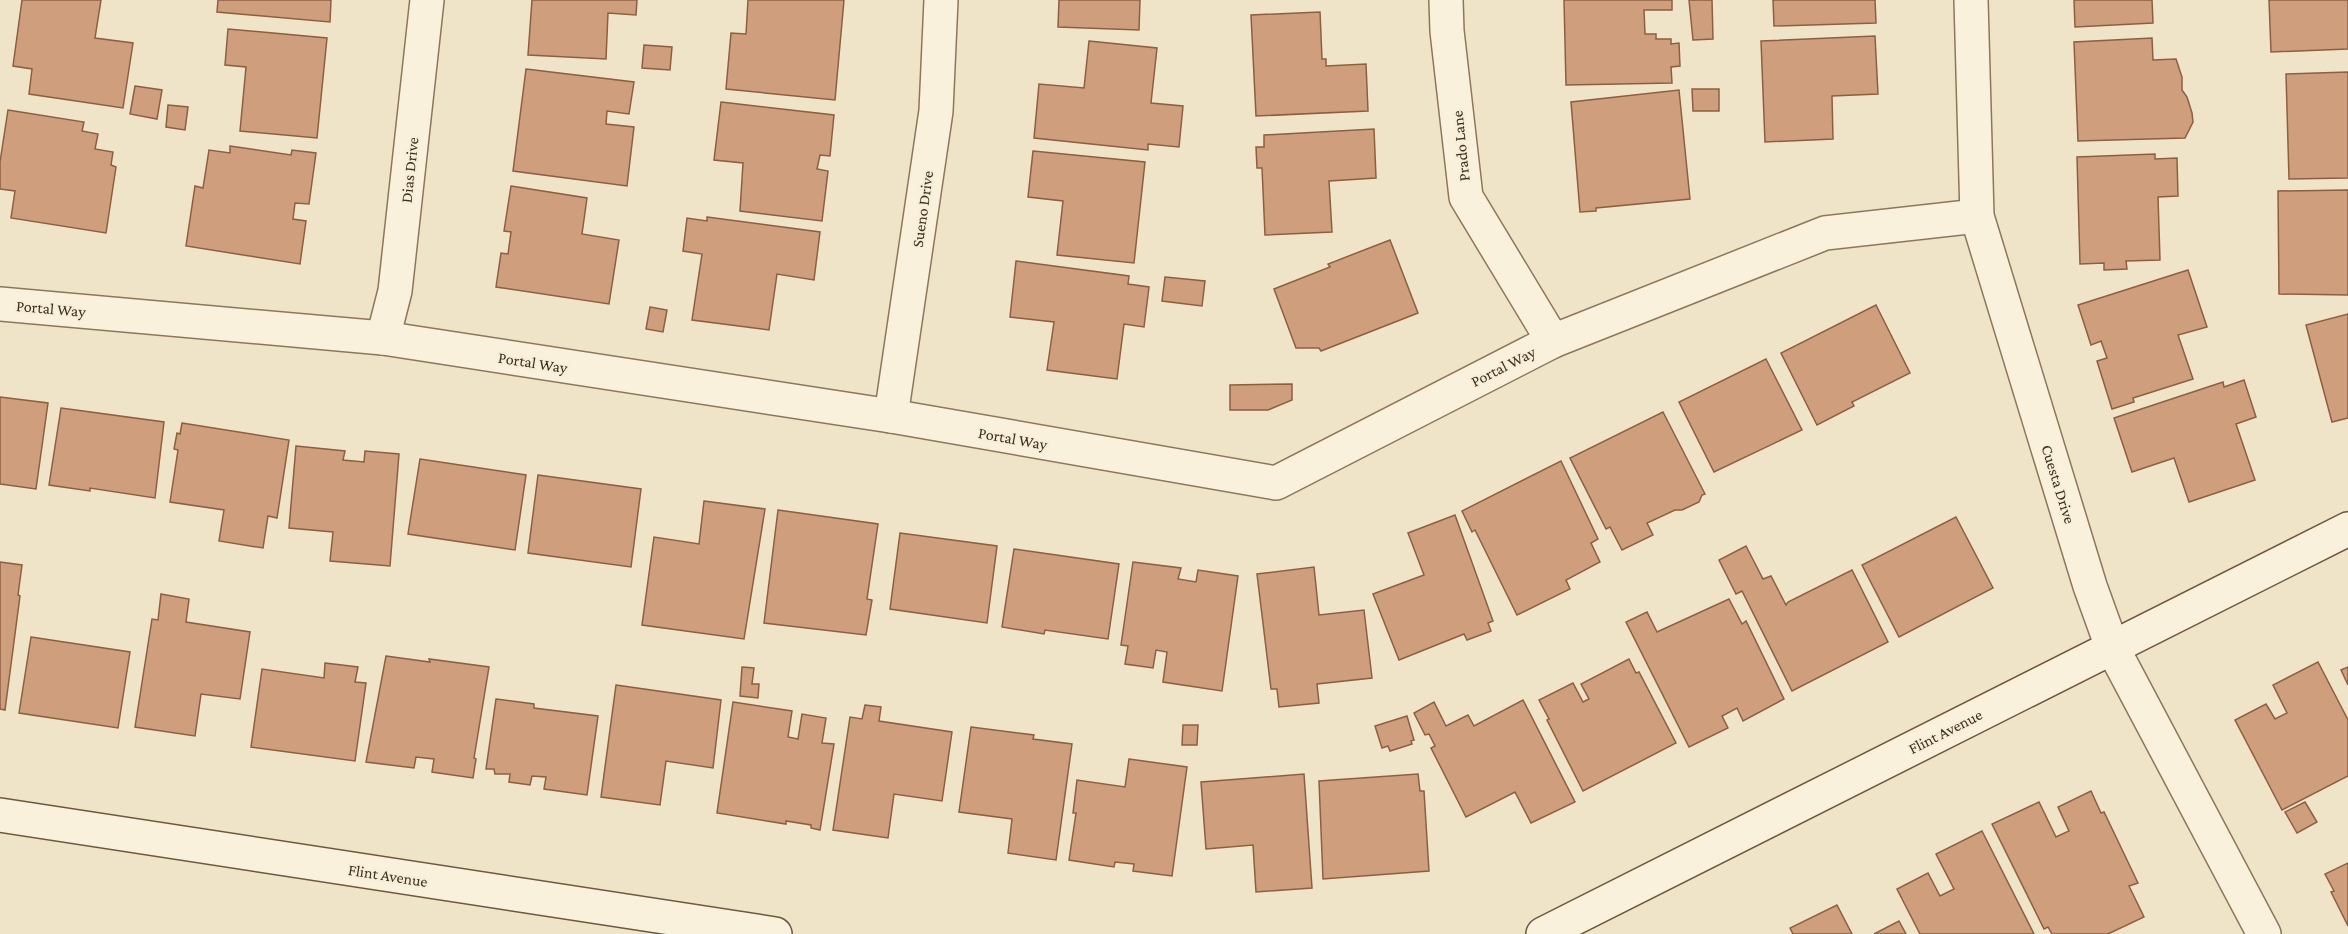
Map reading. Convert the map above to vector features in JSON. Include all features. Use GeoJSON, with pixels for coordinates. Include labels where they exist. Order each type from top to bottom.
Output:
{"type":"FeatureCollection","features":[{"type":"Feature","properties":{"kind":"street","name":"Dias Drive"},"geometry":{"type":"LineString","coordinates":[[382,338],[395,291],[428,0]]}},
{"type":"Feature","properties":{"kind":"street","name":"Sueno Drive"},"geometry":{"type":"LineString","coordinates":[[891,417],[936,111],[940,0]]}},
{"type":"Feature","properties":{"kind":"street","name":"Prado Lane"},"geometry":{"type":"LineString","coordinates":[[1446,0],[1447,31],[1466,197],[1553,341]]}},
{"type":"Feature","properties":{"kind":"street","name":"Cuesta Drive"},"geometry":{"type":"LineString","coordinates":[[1971,0],[1977,216],[2090,586],[2112,646],[2264,934]]}},
{"type":"Feature","properties":{"kind":"street","name":"Portal Way"},"geometry":{"type":"LineString","coordinates":[[0,304],[382,338],[891,417],[1276,483],[1553,341],[1825,233],[1977,216]]}},
{"type":"Feature","properties":{"kind":"street","name":"Flint Avenue"},"geometry":{"type":"LineString","coordinates":[[1543,934],[2348,529]]}},
{"type":"Feature","properties":{"kind":"street","name":"Flint Avenue"},"geometry":{"type":"LineString","coordinates":[[0,815],[775,934]]}},
{"type":"Feature","properties":{"kind":"building"},"geometry":{"type":"Polygon","coordinates":[[[22,0],[101,0],[95,38],[133,43],[123,108],[29,94],[32,69],[13,66],[22,0]]]}},
{"type":"Feature","properties":{"kind":"building"},"geometry":{"type":"Polygon","coordinates":[[[218,0],[331,0],[330,22],[217,12],[218,0]]]}},
{"type":"Feature","properties":{"kind":"building"},"geometry":{"type":"Polygon","coordinates":[[[532,0],[637,0],[636,15],[608,13],[606,59],[528,55],[532,0]]]}},
{"type":"Feature","properties":{"kind":"building"},"geometry":{"type":"Polygon","coordinates":[[[748,0],[844,0],[835,100],[726,89],[731,33],[746,34],[748,0]]]}},
{"type":"Feature","properties":{"kind":"building"},"geometry":{"type":"Polygon","coordinates":[[[1059,0],[1140,0],[1139,30],[1058,27],[1059,0]]]}},
{"type":"Feature","properties":{"kind":"building"},"geometry":{"type":"Polygon","coordinates":[[[1564,0],[1672,0],[1672,10],[1644,10],[1645,34],[1656,34],[1656,39],[1671,39],[1671,44],[1679,43],[1680,66],[1671,67],[1672,83],[1566,85],[1564,0]]]}},
{"type":"Feature","properties":{"kind":"building"},"geometry":{"type":"Polygon","coordinates":[[[1689,0],[1712,0],[1713,39],[1693,40],[1689,0]]]}},
{"type":"Feature","properties":{"kind":"building"},"geometry":{"type":"Polygon","coordinates":[[[1773,0],[1875,0],[1876,23],[1774,26],[1773,0]]]}},
{"type":"Feature","properties":{"kind":"building"},"geometry":{"type":"Polygon","coordinates":[[[2074,0],[2152,0],[2153,23],[2075,27],[2074,0]]]}},
{"type":"Feature","properties":{"kind":"building"},"geometry":{"type":"Polygon","coordinates":[[[2269,0],[2348,0],[2348,49],[2271,52],[2269,0]]]}},
{"type":"Feature","properties":{"kind":"building"},"geometry":{"type":"Polygon","coordinates":[[[1320,12],[1322,59],[1326,59],[1326,66],[1366,64],[1368,111],[1256,116],[1251,15],[1320,12]]]}},
{"type":"Feature","properties":{"kind":"building"},"geometry":{"type":"Polygon","coordinates":[[[228,29],[327,38],[317,138],[240,131],[246,67],[225,65],[228,29]]]}},
{"type":"Feature","properties":{"kind":"building"},"geometry":{"type":"Polygon","coordinates":[[[1875,36],[1878,94],[1832,96],[1833,139],[1765,142],[1761,41],[1875,36]]]}},
{"type":"Feature","properties":{"kind":"building"},"geometry":{"type":"Polygon","coordinates":[[[2152,38],[2153,60],[2176,59],[2182,77],[2182,90],[2187,97],[2193,122],[2185,138],[2078,141],[2074,42],[2152,38]]]}},
{"type":"Feature","properties":{"kind":"building"},"geometry":{"type":"Polygon","coordinates":[[[1089,41],[1157,48],[1151,103],[1183,106],[1179,147],[1148,144],[1148,150],[1034,138],[1039,84],[1084,88],[1089,41]]]}},
{"type":"Feature","properties":{"kind":"building"},"geometry":{"type":"Polygon","coordinates":[[[644,45],[672,47],[670,70],[642,68],[644,45]]]}},
{"type":"Feature","properties":{"kind":"building"},"geometry":{"type":"Polygon","coordinates":[[[526,69],[634,82],[629,114],[607,111],[606,124],[634,127],[627,186],[513,171],[526,69]]]}},
{"type":"Feature","properties":{"kind":"building"},"geometry":{"type":"Polygon","coordinates":[[[2348,72],[2348,178],[2289,179],[2286,74],[2348,72]]]}},
{"type":"Feature","properties":{"kind":"building"},"geometry":{"type":"Polygon","coordinates":[[[135,86],[162,90],[157,119],[130,114],[135,86]]]}},
{"type":"Feature","properties":{"kind":"building"},"geometry":{"type":"Polygon","coordinates":[[[1692,89],[1719,89],[1719,111],[1693,111],[1692,89]]]}},
{"type":"Feature","properties":{"kind":"building"},"geometry":{"type":"Polygon","coordinates":[[[1679,90],[1690,199],[1596,208],[1596,211],[1580,212],[1571,102],[1679,90]]]}},
{"type":"Feature","properties":{"kind":"building"},"geometry":{"type":"Polygon","coordinates":[[[721,102],[834,115],[830,156],[820,155],[817,169],[828,171],[822,221],[740,211],[743,163],[714,160],[721,102]]]}},
{"type":"Feature","properties":{"kind":"building"},"geometry":{"type":"Polygon","coordinates":[[[168,105],[188,107],[185,130],[166,127],[168,105]]]}},
{"type":"Feature","properties":{"kind":"building"},"geometry":{"type":"Polygon","coordinates":[[[8,110],[84,122],[82,131],[98,134],[95,149],[113,152],[111,165],[116,167],[106,233],[11,218],[15,191],[0,189],[0,162],[8,110]]]}},
{"type":"Feature","properties":{"kind":"building"},"geometry":{"type":"Polygon","coordinates":[[[1374,129],[1376,178],[1329,181],[1332,232],[1265,235],[1262,168],[1257,168],[1256,147],[1264,147],[1264,135],[1374,129]]]}},
{"type":"Feature","properties":{"kind":"building"},"geometry":{"type":"Polygon","coordinates":[[[230,146],[291,155],[292,150],[316,153],[309,204],[295,203],[293,219],[306,221],[300,264],[186,246],[195,186],[203,188],[209,150],[230,153],[230,146]]]}},
{"type":"Feature","properties":{"kind":"building"},"geometry":{"type":"Polygon","coordinates":[[[1033,151],[1145,162],[1134,263],[1057,255],[1063,201],[1028,197],[1033,151]]]}},
{"type":"Feature","properties":{"kind":"building"},"geometry":{"type":"Polygon","coordinates":[[[2155,154],[2155,159],[2177,158],[2178,196],[2158,197],[2160,260],[2126,261],[2127,269],[2104,270],[2104,263],[2080,264],[2077,157],[2155,154]]]}},
{"type":"Feature","properties":{"kind":"building"},"geometry":{"type":"Polygon","coordinates":[[[511,186],[587,198],[582,234],[619,240],[609,304],[496,287],[501,253],[508,254],[511,232],[504,231],[511,186]]]}},
{"type":"Feature","properties":{"kind":"building"},"geometry":{"type":"Polygon","coordinates":[[[2348,190],[2348,295],[2279,294],[2278,191],[2348,190]]]}},
{"type":"Feature","properties":{"kind":"building"},"geometry":{"type":"Polygon","coordinates":[[[707,217],[820,232],[814,280],[777,274],[769,330],[692,320],[702,254],[683,251],[687,218],[707,221],[707,217]]]}},
{"type":"Feature","properties":{"kind":"building"},"geometry":{"type":"Polygon","coordinates":[[[1390,240],[1418,313],[1321,351],[1319,348],[1296,348],[1274,289],[1330,267],[1328,264],[1390,240]]]}},
{"type":"Feature","properties":{"kind":"building"},"geometry":{"type":"Polygon","coordinates":[[[1016,261],[1129,276],[1128,284],[1149,287],[1144,327],[1124,324],[1117,379],[1047,370],[1054,322],[1010,317],[1016,261]]]}},
{"type":"Feature","properties":{"kind":"building"},"geometry":{"type":"Polygon","coordinates":[[[2188,270],[2207,327],[2178,335],[2193,379],[2133,398],[2134,402],[2112,409],[2097,361],[2107,358],[2101,341],[2091,345],[2078,305],[2188,270]]]}},
{"type":"Feature","properties":{"kind":"building"},"geometry":{"type":"Polygon","coordinates":[[[1165,277],[1205,281],[1202,306],[1162,301],[1165,277]]]}},
{"type":"Feature","properties":{"kind":"building"},"geometry":{"type":"Polygon","coordinates":[[[1876,305],[1910,373],[1852,402],[1854,406],[1817,425],[1781,353],[1876,305]]]}},
{"type":"Feature","properties":{"kind":"building"},"geometry":{"type":"Polygon","coordinates":[[[650,307],[667,310],[663,332],[646,329],[650,307]]]}},
{"type":"Feature","properties":{"kind":"building"},"geometry":{"type":"Polygon","coordinates":[[[2348,314],[2348,418],[2332,422],[2306,325],[2348,314]]]}},
{"type":"Feature","properties":{"kind":"building"},"geometry":{"type":"Polygon","coordinates":[[[1766,359],[1802,430],[1714,472],[1679,402],[1766,359]]]}},
{"type":"Feature","properties":{"kind":"building"},"geometry":{"type":"Polygon","coordinates":[[[2244,380],[2256,417],[2236,424],[2255,480],[2189,502],[2174,458],[2132,472],[2114,418],[2223,382],[2224,387],[2244,380]]]}},
{"type":"Feature","properties":{"kind":"building"},"geometry":{"type":"Polygon","coordinates":[[[1292,384],[1292,400],[1268,410],[1230,410],[1230,385],[1292,384]]]}},
{"type":"Feature","properties":{"kind":"building"},"geometry":{"type":"Polygon","coordinates":[[[0,397],[48,403],[36,489],[0,484],[0,397]]]}},
{"type":"Feature","properties":{"kind":"building"},"geometry":{"type":"Polygon","coordinates":[[[61,408],[164,422],[155,498],[90,488],[90,491],[49,485],[61,408]]]}},
{"type":"Feature","properties":{"kind":"building"},"geometry":{"type":"Polygon","coordinates":[[[1663,412],[1705,494],[1699,502],[1647,523],[1653,535],[1622,550],[1610,527],[1606,529],[1570,458],[1663,412]]]}},
{"type":"Feature","properties":{"kind":"building"},"geometry":{"type":"Polygon","coordinates":[[[182,423],[289,440],[277,518],[268,516],[263,548],[219,541],[224,510],[170,502],[178,450],[174,449],[177,433],[180,434],[182,423]]]}},
{"type":"Feature","properties":{"kind":"building"},"geometry":{"type":"Polygon","coordinates":[[[296,446],[345,451],[343,460],[364,462],[365,451],[399,454],[390,566],[330,561],[333,532],[289,528],[296,446]]]}},
{"type":"Feature","properties":{"kind":"building"},"geometry":{"type":"Polygon","coordinates":[[[420,459],[526,475],[515,550],[408,534],[420,459]]]}},
{"type":"Feature","properties":{"kind":"building"},"geometry":{"type":"Polygon","coordinates":[[[1561,461],[1598,539],[1591,543],[1600,562],[1566,580],[1570,589],[1517,615],[1475,530],[1472,532],[1462,511],[1561,461]]]}},
{"type":"Feature","properties":{"kind":"building"},"geometry":{"type":"Polygon","coordinates":[[[538,475],[641,489],[631,567],[528,553],[538,475]]]}},
{"type":"Feature","properties":{"kind":"building"},"geometry":{"type":"Polygon","coordinates":[[[704,501],[765,509],[744,639],[642,625],[654,537],[699,544],[704,501]]]}},
{"type":"Feature","properties":{"kind":"building"},"geometry":{"type":"Polygon","coordinates":[[[778,510],[878,524],[867,599],[872,600],[866,635],[764,623],[778,510]]]}},
{"type":"Feature","properties":{"kind":"building"},"geometry":{"type":"Polygon","coordinates":[[[1455,515],[1493,621],[1488,623],[1491,631],[1467,640],[1464,634],[1399,660],[1373,594],[1424,575],[1408,533],[1455,515]]]}},
{"type":"Feature","properties":{"kind":"building"},"geometry":{"type":"Polygon","coordinates":[[[1956,517],[1993,588],[1899,637],[1862,565],[1956,517]]]}},
{"type":"Feature","properties":{"kind":"building"},"geometry":{"type":"Polygon","coordinates":[[[900,533],[997,546],[987,623],[890,609],[900,533]]]}},
{"type":"Feature","properties":{"kind":"building"},"geometry":{"type":"Polygon","coordinates":[[[1746,546],[1763,579],[1771,576],[1786,605],[1852,570],[1888,642],[1792,691],[1742,591],[1736,594],[1719,560],[1746,546]]]}},
{"type":"Feature","properties":{"kind":"building"},"geometry":{"type":"Polygon","coordinates":[[[1014,549],[1119,564],[1108,639],[1045,630],[1044,634],[1002,627],[1014,549]]]}},
{"type":"Feature","properties":{"kind":"building"},"geometry":{"type":"Polygon","coordinates":[[[0,562],[22,565],[5,710],[0,709],[0,562]]]}},
{"type":"Feature","properties":{"kind":"building"},"geometry":{"type":"Polygon","coordinates":[[[1133,562],[1181,568],[1178,579],[1196,582],[1198,570],[1238,576],[1222,691],[1163,682],[1167,652],[1156,650],[1153,668],[1125,664],[1128,646],[1121,645],[1133,562]]]}},
{"type":"Feature","properties":{"kind":"building"},"geometry":{"type":"Polygon","coordinates":[[[1314,567],[1319,615],[1364,610],[1372,678],[1317,684],[1319,703],[1279,707],[1277,689],[1271,689],[1257,574],[1314,567]]]}},
{"type":"Feature","properties":{"kind":"building"},"geometry":{"type":"Polygon","coordinates":[[[161,594],[189,599],[186,622],[250,632],[240,699],[201,694],[195,736],[135,727],[152,619],[158,620],[161,594]]]}},
{"type":"Feature","properties":{"kind":"building"},"geometry":{"type":"Polygon","coordinates":[[[1729,599],[1742,624],[1746,621],[1784,699],[1743,721],[1737,708],[1722,716],[1728,728],[1689,747],[1626,622],[1647,612],[1657,632],[1729,599]]]}},
{"type":"Feature","properties":{"kind":"building"},"geometry":{"type":"Polygon","coordinates":[[[31,637],[130,652],[118,728],[19,713],[31,637]]]}},
{"type":"Feature","properties":{"kind":"building"},"geometry":{"type":"Polygon","coordinates":[[[386,656],[489,667],[474,758],[476,759],[473,778],[432,772],[434,759],[416,757],[414,768],[366,762],[386,656]]]}},
{"type":"Feature","properties":{"kind":"building"},"geometry":{"type":"Polygon","coordinates":[[[1629,659],[1636,673],[1639,672],[1676,743],[1583,791],[1539,700],[1573,683],[1583,702],[1589,699],[1581,684],[1629,659]]]}},
{"type":"Feature","properties":{"kind":"building"},"geometry":{"type":"Polygon","coordinates":[[[2318,662],[2348,720],[2348,776],[2282,810],[2235,720],[2266,704],[2275,719],[2287,713],[2273,685],[2318,662]]]}},
{"type":"Feature","properties":{"kind":"building"},"geometry":{"type":"Polygon","coordinates":[[[325,663],[358,667],[355,682],[366,683],[355,761],[251,747],[262,669],[324,678],[325,663]]]}},
{"type":"Feature","properties":{"kind":"building"},"geometry":{"type":"Polygon","coordinates":[[[742,667],[754,668],[752,684],[759,684],[758,698],[740,696],[742,667]]]}},
{"type":"Feature","properties":{"kind":"building"},"geometry":{"type":"Polygon","coordinates":[[[2348,667],[2348,685],[2341,670],[2348,667]]]}},
{"type":"Feature","properties":{"kind":"building"},"geometry":{"type":"Polygon","coordinates":[[[616,685],[721,700],[713,768],[666,761],[660,805],[601,797],[616,685]]]}},
{"type":"Feature","properties":{"kind":"building"},"geometry":{"type":"Polygon","coordinates":[[[496,699],[534,704],[534,708],[598,716],[587,795],[544,789],[546,777],[532,776],[530,785],[509,782],[510,774],[495,774],[494,769],[486,769],[496,699]]]}},
{"type":"Feature","properties":{"kind":"building"},"geometry":{"type":"Polygon","coordinates":[[[1523,700],[1575,802],[1531,823],[1515,792],[1466,817],[1431,748],[1435,746],[1429,734],[1425,735],[1414,713],[1434,702],[1446,726],[1468,715],[1474,726],[1523,700]]]}},
{"type":"Feature","properties":{"kind":"building"},"geometry":{"type":"Polygon","coordinates":[[[733,702],[792,711],[788,737],[798,739],[802,714],[826,718],[822,743],[834,744],[820,830],[811,828],[811,825],[786,821],[786,824],[717,813],[733,702]]]}},
{"type":"Feature","properties":{"kind":"building"},"geometry":{"type":"Polygon","coordinates":[[[865,705],[881,707],[879,721],[952,732],[942,801],[894,794],[888,838],[833,830],[850,717],[862,719],[865,705]]]}},
{"type":"Feature","properties":{"kind":"building"},"geometry":{"type":"Polygon","coordinates":[[[1407,716],[1414,740],[1411,741],[1412,744],[1390,751],[1388,746],[1382,748],[1375,726],[1407,716]]]}},
{"type":"Feature","properties":{"kind":"building"},"geometry":{"type":"Polygon","coordinates":[[[1183,725],[1198,725],[1197,745],[1182,745],[1183,725]]]}},
{"type":"Feature","properties":{"kind":"building"},"geometry":{"type":"Polygon","coordinates":[[[971,727],[1034,735],[1033,739],[1072,744],[1056,860],[1008,853],[1012,819],[959,812],[971,727]]]}},
{"type":"Feature","properties":{"kind":"building"},"geometry":{"type":"Polygon","coordinates":[[[1129,759],[1187,767],[1172,876],[1133,871],[1134,864],[1115,862],[1114,867],[1069,860],[1076,813],[1073,813],[1077,780],[1125,787],[1129,759]]]}},
{"type":"Feature","properties":{"kind":"building"},"geometry":{"type":"Polygon","coordinates":[[[1304,774],[1312,888],[1256,892],[1253,845],[1206,849],[1201,782],[1304,774]]]}},
{"type":"Feature","properties":{"kind":"building"},"geometry":{"type":"Polygon","coordinates":[[[1418,774],[1420,791],[1424,791],[1429,871],[1323,879],[1319,781],[1418,774]]]}},
{"type":"Feature","properties":{"kind":"building"},"geometry":{"type":"Polygon","coordinates":[[[2091,791],[2101,813],[2104,812],[2138,883],[2129,886],[2144,917],[2108,934],[2052,934],[2048,927],[2044,929],[1992,824],[2039,802],[2056,837],[2069,831],[2058,807],[2091,791]]]}},
{"type":"Feature","properties":{"kind":"building"},"geometry":{"type":"Polygon","coordinates":[[[2305,802],[2317,822],[2297,833],[2285,812],[2305,802]]]}},
{"type":"Feature","properties":{"kind":"building"},"geometry":{"type":"Polygon","coordinates":[[[1982,831],[2034,934],[1920,934],[1897,889],[1928,873],[1940,896],[1954,889],[1936,854],[1982,831]]]}},
{"type":"Feature","properties":{"kind":"building"},"geometry":{"type":"Polygon","coordinates":[[[2348,863],[2348,926],[2325,874],[2348,863]]]}},
{"type":"Feature","properties":{"kind":"building"},"geometry":{"type":"Polygon","coordinates":[[[1837,905],[1852,934],[1793,934],[1790,928],[1837,905]]]}},
{"type":"Feature","properties":{"kind":"building"},"geometry":{"type":"Polygon","coordinates":[[[1899,921],[1906,934],[1874,934],[1899,921]]]}}]}
